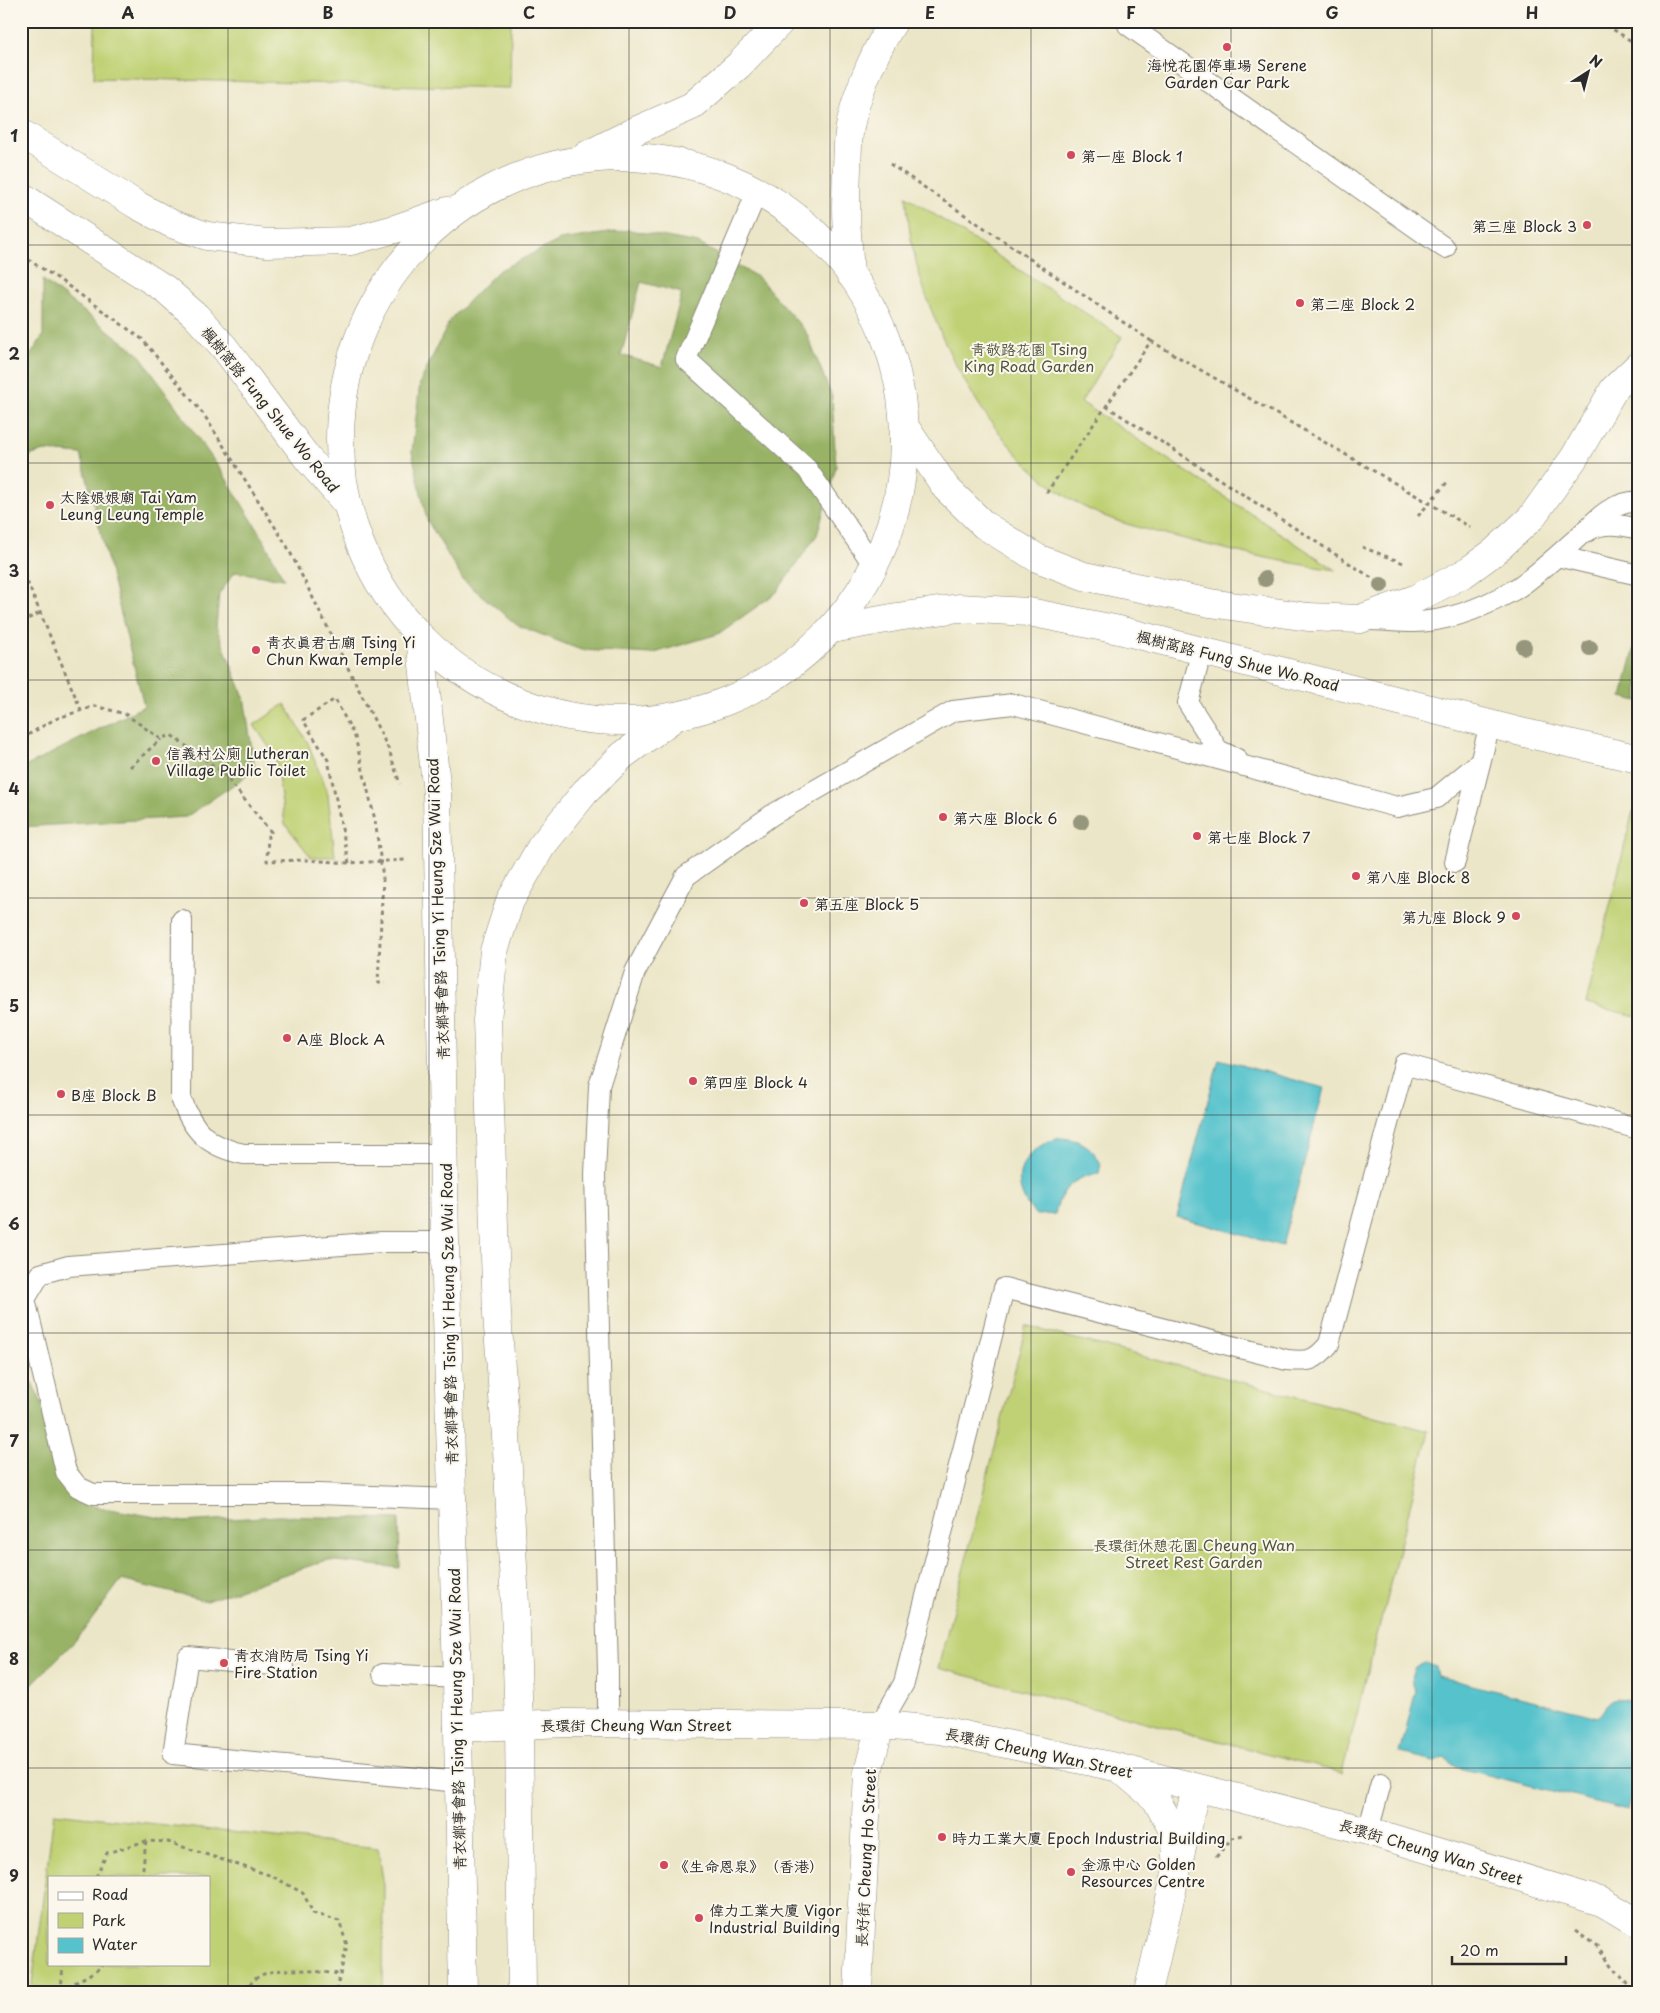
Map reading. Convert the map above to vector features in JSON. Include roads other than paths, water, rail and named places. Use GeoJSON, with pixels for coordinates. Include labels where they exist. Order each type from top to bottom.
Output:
{"type":"FeatureCollection","features":[{"type":"Feature","properties":{"kind":"main road"},"geometry":{"type":"LineString","coordinates":[[21,133],[137,205],[172,224],[207,236],[267,244],[351,241],[395,229],[462,205],[517,177],[576,160],[692,106],[738,65],[781,21]]}},
{"type":"Feature","properties":{"kind":"main road"},"geometry":{"type":"LineString","coordinates":[[850,274],[846,210],[848,145],[854,112],[867,73],[884,36],[894,21]]}},
{"type":"Feature","properties":{"kind":"main road"},"geometry":{"type":"LineString","coordinates":[[462,205],[412,249],[372,305],[347,368],[339,436],[346,503],[362,552],[387,596],[420,637],[474,680],[538,709],[605,721],[675,717],[733,700],[787,670],[832,629],[875,567],[899,496],[905,427],[895,369],[877,320],[850,274],[808,228],[757,192],[700,168],[638,157],[576,160]]}},
{"type":"Feature","properties":{"kind":"main road","name":"楓樹窩路 Fung Shue Wo Road"},"geometry":{"type":"LineString","coordinates":[[21,196],[165,289],[196,316],[224,347],[308,459],[346,503]]}},
{"type":"Feature","properties":{"kind":"main road"},"geometry":{"type":"LineString","coordinates":[[905,427],[946,488],[984,525],[1037,558],[1084,576],[1210,603],[1308,617],[1360,619],[1415,599],[1465,573],[1494,552],[1531,518],[1574,458],[1614,389],[1639,365]]}},
{"type":"Feature","properties":{"kind":"main road","name":"楓樹窩路 Fung Shue Wo Road"},"geometry":{"type":"LineString","coordinates":[[832,629],[959,608],[1029,612],[1119,630],[1202,650],[1490,724],[1639,759]]}},
{"type":"Feature","properties":{"kind":"main road","name":"青衣鄉事會路 Tsing Yi Heung Sze Wui Road"},"geometry":{"type":"LineString","coordinates":[[420,637],[437,792],[445,1242],[457,1678],[462,1992]]}},
{"type":"Feature","properties":{"kind":"main road"},"geometry":{"type":"LineString","coordinates":[[522,1992],[519,1725],[507,1450],[497,1314],[486,1020],[494,951],[510,900],[541,848],[584,792],[623,755],[675,717]]}},
{"type":"Feature","properties":{"kind":"main road","name":"長環街 Cheung Wan Street"},"geometry":{"type":"LineString","coordinates":[[458,1728],[608,1723],[880,1725],[940,1730],[1120,1768],[1368,1831],[1602,1902],[1639,1924]]}},
{"type":"Feature","properties":{"kind":"main road","name":"長好街 Cheung Ho Street"},"geometry":{"type":"LineString","coordinates":[[858,1992],[868,1772],[880,1725]]}},
{"type":"Feature","properties":{"kind":"main road"},"geometry":{"type":"LineString","coordinates":[[1120,1768],[1156,1799],[1175,1834],[1176,1868]]}},
{"type":"Feature","properties":{"kind":"main road"},"geometry":{"type":"LineString","coordinates":[[1148,1992],[1196,1788]]}},
{"type":"Feature","properties":{"kind":"lane"},"geometry":{"type":"LineString","coordinates":[[1127,21],[1128,25],[1445,248]]}},
{"type":"Feature","properties":{"kind":"lane"},"geometry":{"type":"LineString","coordinates":[[757,192],[686,359],[807,469],[875,567]]}},
{"type":"Feature","properties":{"kind":"lane"},"geometry":{"type":"LineString","coordinates":[[1578,538],[1596,518],[1610,509],[1624,502],[1639,501]]}},
{"type":"Feature","properties":{"kind":"lane"},"geometry":{"type":"LineString","coordinates":[[1360,619],[1415,622],[1458,616],[1514,589],[1594,527],[1612,524],[1639,529]]}},
{"type":"Feature","properties":{"kind":"lane"},"geometry":{"type":"LineString","coordinates":[[1557,556],[1639,574]]}},
{"type":"Feature","properties":{"kind":"lane"},"geometry":{"type":"LineString","coordinates":[[1202,650],[1188,703],[1218,750],[1268,774]]}},
{"type":"Feature","properties":{"kind":"lane"},"geometry":{"type":"LineString","coordinates":[[608,1723],[595,1175],[599,1086],[636,972],[686,876],[772,815],[953,711],[1013,704],[1268,774],[1397,807],[1436,798],[1480,762]]}},
{"type":"Feature","properties":{"kind":"lane"},"geometry":{"type":"LineString","coordinates":[[1455,862],[1490,724]]}},
{"type":"Feature","properties":{"kind":"lane"},"geometry":{"type":"LineString","coordinates":[[182,920],[181,1098],[187,1115],[197,1130],[211,1142],[227,1151],[244,1154],[444,1154]]}},
{"type":"Feature","properties":{"kind":"lane"},"geometry":{"type":"LineString","coordinates":[[880,1725],[904,1682],[1004,1288],[1287,1360],[1304,1362],[1319,1356],[1329,1344],[1404,1064],[1639,1129]]}},
{"type":"Feature","properties":{"kind":"lane"},"geometry":{"type":"LineString","coordinates":[[445,1242],[381,1242],[68,1266],[40,1274],[25,1299],[66,1472],[78,1487],[93,1494],[319,1494],[452,1499]]}},
{"type":"Feature","properties":{"kind":"lane"},"geometry":{"type":"LineString","coordinates":[[284,1666],[188,1657],[173,1754],[459,1782]]}},
{"type":"Feature","properties":{"kind":"lane"},"geometry":{"type":"LineString","coordinates":[[383,1674],[457,1678]]}},
{"type":"Feature","properties":{"kind":"lane"},"geometry":{"type":"LineString","coordinates":[[1368,1831],[1381,1783]]}},
{"type":"Feature","properties":{"kind":"lane"},"geometry":{"type":"LineString","coordinates":[[1602,1902],[1639,1913]]}},
{"type":"Feature","properties":{"kind":"water"},"geometry":{"type":"Polygon","coordinates":[[[1219,1059],[1324,1088],[1282,1246],[1177,1217],[1219,1059]]]}},
{"type":"Feature","properties":{"kind":"water"},"geometry":{"type":"Polygon","coordinates":[[[1061,1138],[1080,1142],[1089,1148],[1101,1164],[1099,1173],[1075,1181],[1061,1197],[1055,1214],[1036,1215],[1027,1204],[1021,1191],[1021,1170],[1025,1161],[1040,1146],[1061,1138]]]}},
{"type":"Feature","properties":{"kind":"water"},"geometry":{"type":"Polygon","coordinates":[[[1426,1662],[1435,1667],[1437,1676],[1598,1717],[1608,1704],[1615,1700],[1628,1700],[1639,1705],[1639,1768],[1628,1810],[1452,1766],[1443,1757],[1435,1761],[1400,1753],[1416,1690],[1411,1679],[1412,1673],[1415,1667],[1426,1662]]]}},
{"type":"Feature","properties":{"kind":"place","name":"海悅花園停車場 Serene Garden Car Park"},"geometry":{"type":"Point","coordinates":[1227,47]}},
{"type":"Feature","properties":{"kind":"place","name":"第一座 Block 1"},"geometry":{"type":"Point","coordinates":[1071,155]}},
{"type":"Feature","properties":{"kind":"place","name":"第三座 Block 3"},"geometry":{"type":"Point","coordinates":[1587,225]}},
{"type":"Feature","properties":{"kind":"place","name":"第二座 Block 2"},"geometry":{"type":"Point","coordinates":[1300,303]}},
{"type":"Feature","properties":{"kind":"place","name":"太陰娘娘廟 Tai Yam Leung Leung Temple"},"geometry":{"type":"Point","coordinates":[50,505]}},
{"type":"Feature","properties":{"kind":"place","name":"青衣真君古廟 Tsing Yi Chun Kwan Temple"},"geometry":{"type":"Point","coordinates":[256,650]}},
{"type":"Feature","properties":{"kind":"place","name":"信義村公廁 Lutheran Village Public Toilet"},"geometry":{"type":"Point","coordinates":[156,761]}},
{"type":"Feature","properties":{"kind":"place","name":"第六座 Block 6"},"geometry":{"type":"Point","coordinates":[943,817]}},
{"type":"Feature","properties":{"kind":"place","name":"第七座 Block 7"},"geometry":{"type":"Point","coordinates":[1197,836]}},
{"type":"Feature","properties":{"kind":"place","name":"第八座 Block 8"},"geometry":{"type":"Point","coordinates":[1356,876]}},
{"type":"Feature","properties":{"kind":"place","name":"第五座 Block 5"},"geometry":{"type":"Point","coordinates":[804,903]}},
{"type":"Feature","properties":{"kind":"place","name":"第九座 Block 9"},"geometry":{"type":"Point","coordinates":[1516,916]}},
{"type":"Feature","properties":{"kind":"place","name":"A座 Block A"},"geometry":{"type":"Point","coordinates":[287,1038]}},
{"type":"Feature","properties":{"kind":"place","name":"第四座 Block 4"},"geometry":{"type":"Point","coordinates":[693,1081]}},
{"type":"Feature","properties":{"kind":"place","name":"B座 Block B"},"geometry":{"type":"Point","coordinates":[61,1094]}},
{"type":"Feature","properties":{"kind":"place","name":"青衣消防局 Tsing Yi Fire Station"},"geometry":{"type":"Point","coordinates":[224,1663]}},
{"type":"Feature","properties":{"kind":"place","name":"時力工業大廈 Epoch Industrial Building"},"geometry":{"type":"Point","coordinates":[942,1837]}},
{"type":"Feature","properties":{"kind":"place","name":"《生命恩泉》（香港）"},"geometry":{"type":"Point","coordinates":[664,1865]}},
{"type":"Feature","properties":{"kind":"place","name":"金源中心 Golden Resources Centre"},"geometry":{"type":"Point","coordinates":[1071,1872]}},
{"type":"Feature","properties":{"kind":"place","name":"偉力工業大廈 Vigor Industrial Building"},"geometry":{"type":"Point","coordinates":[699,1918]}},
{"type":"Feature","properties":{"kind":"park label","name":"青敬路花園 Tsing King Road Garden"},"geometry":{"type":"Point","coordinates":[1029,356]}},
{"type":"Feature","properties":{"kind":"park label","name":"長環街休憩花園 Cheung Wan Street Rest Garden"},"geometry":{"type":"Point","coordinates":[1194,1552]}}]}
